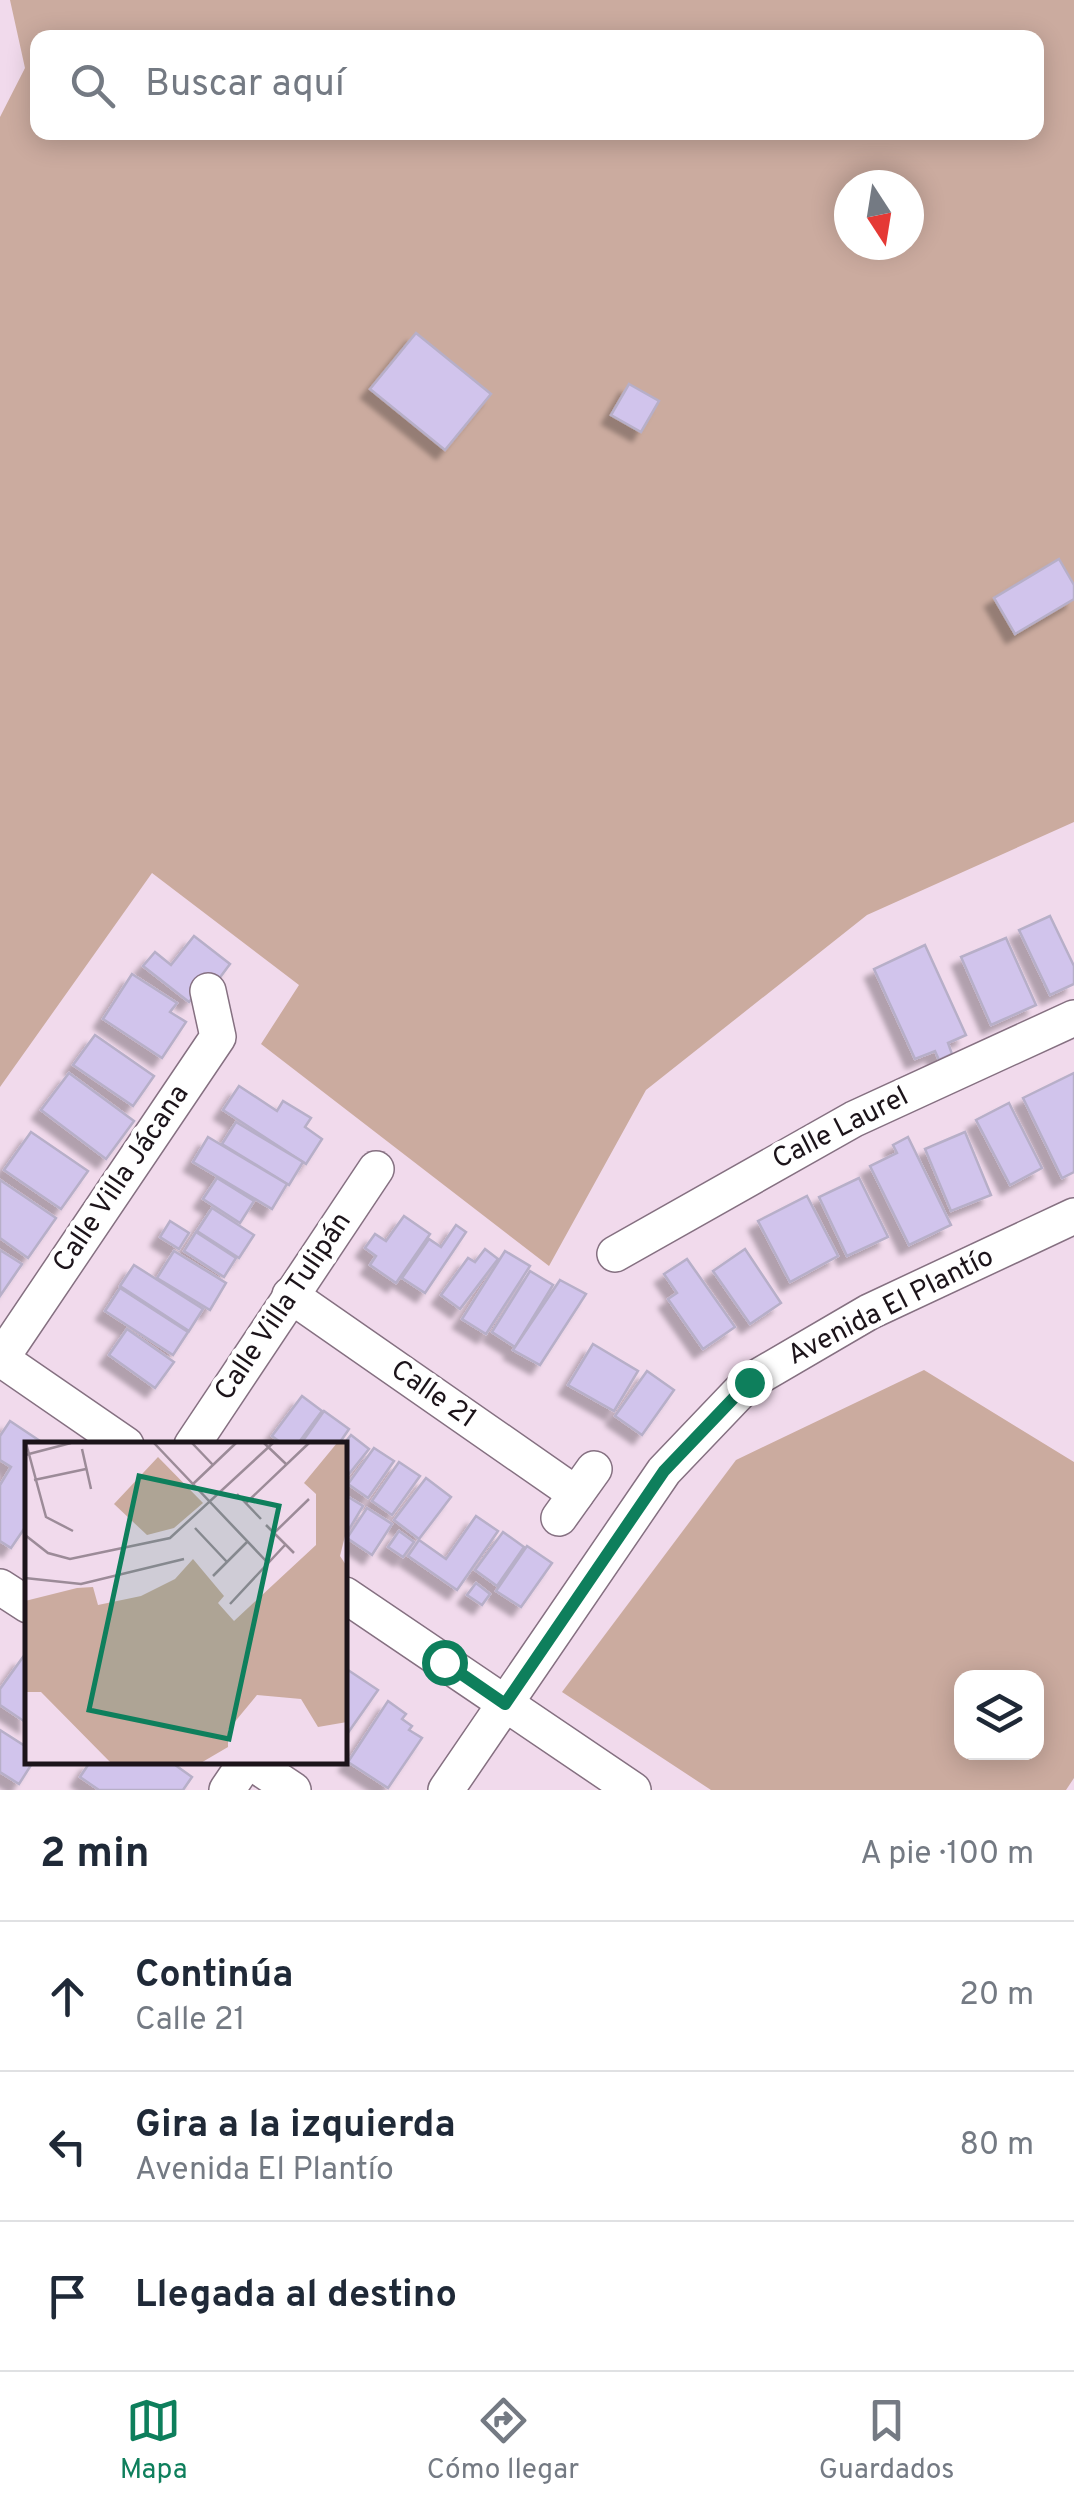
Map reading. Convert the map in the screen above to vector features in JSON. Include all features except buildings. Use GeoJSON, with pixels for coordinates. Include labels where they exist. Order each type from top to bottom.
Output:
{"type":"FeatureCollection","features":[{"type":"Feature","properties":{"kind":"street","name":"Calle Villa Jácana"},"geometry":{"type":"LineString","coordinates":[[1,1359],[218,1037],[208,991]]}},
{"type":"Feature","properties":{"kind":"street","name":"Calle Laurel"},"geometry":{"type":"LineString","coordinates":[[615,1254],[854,1119],[1074,1018]]}},
{"type":"Feature","properties":{"kind":"street","name":"Calle Villa Tulipán"},"geometry":{"type":"LineString","coordinates":[[194,1442],[376,1170]]}},
{"type":"Feature","properties":{"kind":"street","name":"Avenida El Plantío"},"geometry":{"type":"LineString","coordinates":[[446,1790],[664,1471],[749,1382],[869,1312],[1074,1216]]}},
{"type":"Feature","properties":{"kind":"street","name":"Calle 21"},"geometry":{"type":"LineString","coordinates":[[290,1296],[576,1494]]}},
{"type":"Feature","properties":{"kind":"street"},"geometry":{"type":"LineString","coordinates":[[1,1359],[122,1442]]}},
{"type":"Feature","properties":{"kind":"street"},"geometry":{"type":"LineString","coordinates":[[0,1588],[25,1604]]}},
{"type":"Feature","properties":{"kind":"street"},"geometry":{"type":"LineString","coordinates":[[348,1597],[633,1790]]}},
{"type":"Feature","properties":{"kind":"street"},"geometry":{"type":"LineString","coordinates":[[227,1790],[246,1765]]}},
{"type":"Feature","properties":{"kind":"street"},"geometry":{"type":"LineString","coordinates":[[253,1765],[293,1790]]}},
{"type":"Feature","properties":{"kind":"shaded area"},"geometry":{"type":"Polygon","coordinates":[[[10,0],[1074,0],[1074,822],[867,915],[646,1090],[549,1266],[261,1044],[299,985],[152,873],[0,1087],[0,117],[25,68],[10,0]]]}},
{"type":"Feature","properties":{"kind":"shaded area"},"geometry":{"type":"Polygon","coordinates":[[[924,1370],[1074,1462],[1074,1778],[1066,1790],[711,1790],[562,1692],[736,1460],[924,1370]]]}},
{"type":"Feature","properties":{"kind":"route"},"geometry":{"type":"LineString","coordinates":[[444,1662],[505,1704],[664,1471],[749,1382]]}}]}
